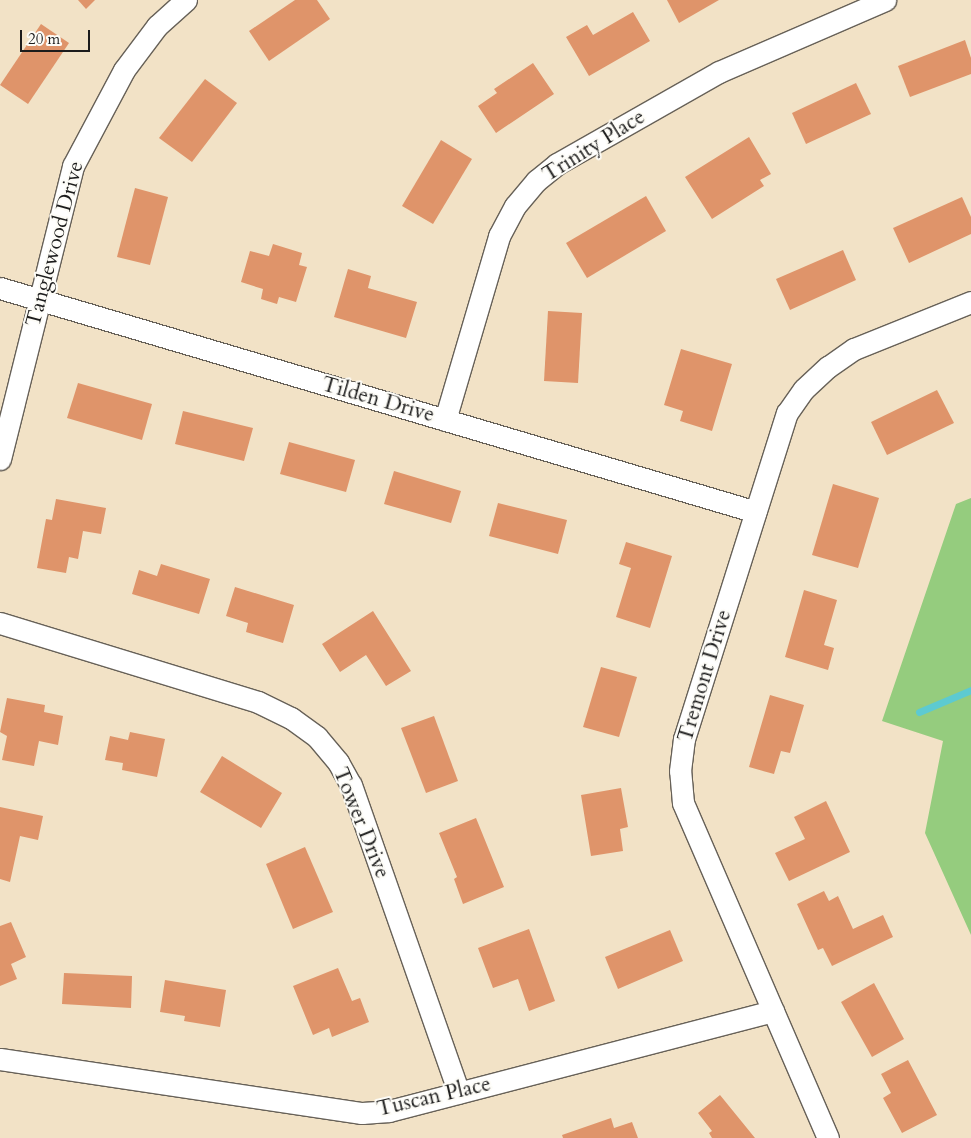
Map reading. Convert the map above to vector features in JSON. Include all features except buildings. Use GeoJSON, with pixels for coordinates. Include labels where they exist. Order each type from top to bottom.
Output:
{"type":"FeatureCollection","features":[{"type":"Feature","properties":{"kind":"street","name":"Tanglewood Drive"},"geometry":{"type":"LineString","coordinates":[[0,459],[73,166],[94,122],[124,70],[157,26],[186,0]]}},
{"type":"Feature","properties":{"kind":"street","name":"Trinity Place"},"geometry":{"type":"LineString","coordinates":[[445,420],[499,236],[515,206],[536,181],[557,164],[719,72],[885,0]]}},
{"type":"Feature","properties":{"kind":"street","name":"Tilden Drive"},"geometry":{"type":"LineString","coordinates":[[0,288],[756,512]]}},
{"type":"Feature","properties":{"kind":"street","name":"Tremont Drive"},"geometry":{"type":"LineString","coordinates":[[828,1138],[683,803],[680,771],[684,739],[787,413],[804,389],[828,367],[854,349],[971,302]]}},
{"type":"Feature","properties":{"kind":"street","name":"Tower Drive"},"geometry":{"type":"LineString","coordinates":[[0,623],[258,702],[291,718],[317,737],[338,762],[351,785],[459,1093]]}},
{"type":"Feature","properties":{"kind":"street","name":"Tuscan Place"},"geometry":{"type":"LineString","coordinates":[[0,1060],[362,1113],[389,1111],[773,1010]]}},
{"type":"Feature","properties":{"kind":"green space"},"geometry":{"type":"Polygon","coordinates":[[[971,498],[971,935],[925,833],[943,741],[882,721],[956,504],[971,498]]]}},
{"type":"Feature","properties":{"kind":"waterway"},"geometry":{"type":"LineString","coordinates":[[919,712],[971,690]]}}]}
